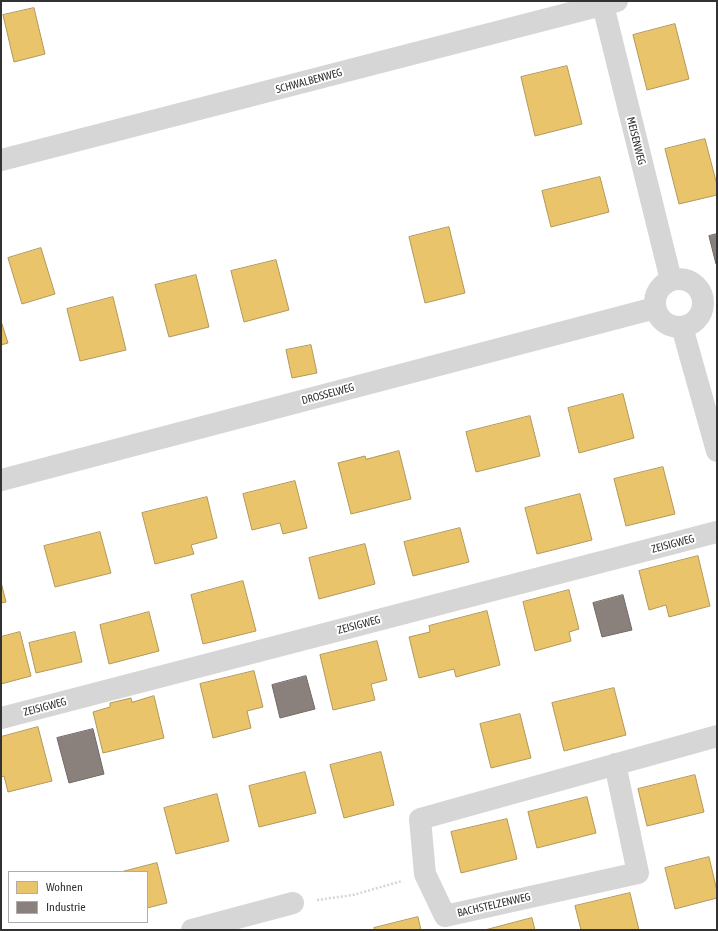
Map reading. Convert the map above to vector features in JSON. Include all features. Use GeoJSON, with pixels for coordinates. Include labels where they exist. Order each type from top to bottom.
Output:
{"type":"FeatureCollection","features":[{"type":"Feature","properties":{"kind":"street","name":"SCHWALBENWEG"},"geometry":{"type":"LineString","coordinates":[[1,160],[607,2]]}},
{"type":"Feature","properties":{"kind":"street","name":"MEISENWEG"},"geometry":{"type":"LineString","coordinates":[[607,2],[671,280]]}},
{"type":"Feature","properties":{"kind":"street"},"geometry":{"type":"LineString","coordinates":[[671,280],[684,280],[690,282],[699,291],[709,295],[702,305],[696,319],[690,324],[682,326],[665,323],[657,314],[655,308],[656,295],[660,288],[671,280]]}},
{"type":"Feature","properties":{"kind":"street","name":"DROSSELWEG"},"geometry":{"type":"LineString","coordinates":[[1,480],[655,308]]}},
{"type":"Feature","properties":{"kind":"street"},"geometry":{"type":"LineString","coordinates":[[682,326],[717,451]]}},
{"type":"Feature","properties":{"kind":"street","name":"ZEISIGWEG"},"geometry":{"type":"LineString","coordinates":[[1,718],[717,532]]}},
{"type":"Feature","properties":{"kind":"street","name":"BACHSTELZENWEG"},"geometry":{"type":"LineString","coordinates":[[616,764],[638,873],[445,916],[425,874],[420,819],[616,764],[717,736]]}},
{"type":"Feature","properties":{"kind":"street"},"geometry":{"type":"LineString","coordinates":[[192,930],[293,903]]}},
{"type":"Feature","properties":{"kind":"path"},"geometry":{"type":"LineString","coordinates":[[293,903],[353,895],[425,874]]}},
{"type":"Feature","properties":{"kind":"building: Wohnen"},"geometry":{"type":"Polygon","coordinates":[[[34,8],[45,54],[14,62],[3,15],[34,8]]]}},
{"type":"Feature","properties":{"kind":"building: Wohnen"},"geometry":{"type":"Polygon","coordinates":[[[675,24],[689,79],[647,90],[633,35],[675,24]]]}},
{"type":"Feature","properties":{"kind":"building: Wohnen"},"geometry":{"type":"Polygon","coordinates":[[[567,66],[582,124],[535,136],[521,77],[567,66]]]}},
{"type":"Feature","properties":{"kind":"building: Wohnen"},"geometry":{"type":"Polygon","coordinates":[[[705,139],[717,185],[717,195],[679,204],[665,149],[705,139]]]}},
{"type":"Feature","properties":{"kind":"building: Wohnen"},"geometry":{"type":"Polygon","coordinates":[[[600,177],[609,212],[551,227],[542,191],[600,177]]]}},
{"type":"Feature","properties":{"kind":"building: Wohnen"},"geometry":{"type":"Polygon","coordinates":[[[449,227],[465,293],[425,303],[409,237],[449,227]]]}},
{"type":"Feature","properties":{"kind":"building: Wohnen"},"geometry":{"type":"Polygon","coordinates":[[[41,248],[55,294],[22,304],[8,258],[41,248]]]}},
{"type":"Feature","properties":{"kind":"building: Wohnen"},"geometry":{"type":"Polygon","coordinates":[[[276,260],[289,310],[244,322],[231,271],[276,260]]]}},
{"type":"Feature","properties":{"kind":"building: Wohnen"},"geometry":{"type":"Polygon","coordinates":[[[196,275],[209,327],[169,337],[155,285],[196,275]]]}},
{"type":"Feature","properties":{"kind":"building: Wohnen"},"geometry":{"type":"Polygon","coordinates":[[[113,297],[126,350],[80,361],[67,309],[113,297]]]}},
{"type":"Feature","properties":{"kind":"building: Wohnen"},"geometry":{"type":"Polygon","coordinates":[[[1,321],[8,343],[1,345],[1,321]]]}},
{"type":"Feature","properties":{"kind":"building: Wohnen"},"geometry":{"type":"Polygon","coordinates":[[[311,345],[317,373],[292,378],[286,350],[311,345]]]}},
{"type":"Feature","properties":{"kind":"building: Wohnen"},"geometry":{"type":"Polygon","coordinates":[[[623,394],[634,438],[579,453],[568,408],[623,394]]]}},
{"type":"Feature","properties":{"kind":"building: Wohnen"},"geometry":{"type":"Polygon","coordinates":[[[530,416],[540,456],[476,472],[466,432],[530,416]]]}},
{"type":"Feature","properties":{"kind":"building: Wohnen"},"geometry":{"type":"Polygon","coordinates":[[[399,451],[411,499],[351,514],[338,463],[365,456],[366,459],[399,451]]]}},
{"type":"Feature","properties":{"kind":"building: Wohnen"},"geometry":{"type":"Polygon","coordinates":[[[663,467],[675,514],[626,526],[614,479],[663,467]]]}},
{"type":"Feature","properties":{"kind":"building: Wohnen"},"geometry":{"type":"Polygon","coordinates":[[[295,481],[307,528],[283,534],[280,523],[252,530],[243,494],[295,481]]]}},
{"type":"Feature","properties":{"kind":"building: Wohnen"},"geometry":{"type":"Polygon","coordinates":[[[580,494],[592,540],[537,554],[525,508],[580,494]]]}},
{"type":"Feature","properties":{"kind":"building: Wohnen"},"geometry":{"type":"Polygon","coordinates":[[[207,497],[217,538],[191,545],[194,554],[155,564],[142,513],[207,497]]]}},
{"type":"Feature","properties":{"kind":"building: Wohnen"},"geometry":{"type":"Polygon","coordinates":[[[460,528],[469,562],[413,576],[404,542],[460,528]]]}},
{"type":"Feature","properties":{"kind":"building: Wohnen"},"geometry":{"type":"Polygon","coordinates":[[[100,532],[111,573],[55,587],[44,546],[100,532]]]}},
{"type":"Feature","properties":{"kind":"building: Wohnen"},"geometry":{"type":"Polygon","coordinates":[[[365,544],[375,584],[319,599],[309,558],[365,544]]]}},
{"type":"Feature","properties":{"kind":"building: Wohnen"},"geometry":{"type":"Polygon","coordinates":[[[698,556],[710,606],[669,617],[666,605],[649,610],[639,571],[698,556]]]}},
{"type":"Feature","properties":{"kind":"building: Wohnen"},"geometry":{"type":"Polygon","coordinates":[[[243,581],[256,631],[203,644],[191,595],[243,581]]]}},
{"type":"Feature","properties":{"kind":"building: Wohnen"},"geometry":{"type":"Polygon","coordinates":[[[1,582],[6,602],[1,603],[1,582]]]}},
{"type":"Feature","properties":{"kind":"building: Wohnen"},"geometry":{"type":"Polygon","coordinates":[[[569,590],[579,629],[569,632],[571,641],[535,651],[523,602],[569,590]]]}},
{"type":"Feature","properties":{"kind":"building: Wohnen"},"geometry":{"type":"Polygon","coordinates":[[[487,611],[500,665],[456,677],[454,669],[419,678],[409,637],[430,632],[429,626],[487,611]]]}},
{"type":"Feature","properties":{"kind":"building: Wohnen"},"geometry":{"type":"Polygon","coordinates":[[[149,612],[159,651],[109,664],[100,625],[149,612]]]}},
{"type":"Feature","properties":{"kind":"building: Wohnen"},"geometry":{"type":"Polygon","coordinates":[[[20,632],[31,676],[1,684],[1,637],[20,632]]]}},
{"type":"Feature","properties":{"kind":"building: Wohnen"},"geometry":{"type":"Polygon","coordinates":[[[75,632],[82,662],[36,673],[29,643],[75,632]]]}},
{"type":"Feature","properties":{"kind":"building: Wohnen"},"geometry":{"type":"Polygon","coordinates":[[[377,641],[387,680],[371,684],[375,700],[333,710],[320,655],[377,641]]]}},
{"type":"Feature","properties":{"kind":"building: Wohnen"},"geometry":{"type":"Polygon","coordinates":[[[254,671],[263,707],[247,711],[251,728],[213,738],[200,684],[254,671]]]}},
{"type":"Feature","properties":{"kind":"building: Wohnen"},"geometry":{"type":"Polygon","coordinates":[[[614,688],[626,735],[564,751],[552,703],[614,688]]]}},
{"type":"Feature","properties":{"kind":"building: Wohnen"},"geometry":{"type":"Polygon","coordinates":[[[154,696],[164,738],[103,753],[93,712],[110,707],[110,703],[131,698],[132,702],[154,696]]]}},
{"type":"Feature","properties":{"kind":"building: Wohnen"},"geometry":{"type":"Polygon","coordinates":[[[520,714],[531,758],[491,768],[480,724],[520,714]]]}},
{"type":"Feature","properties":{"kind":"building: Wohnen"},"geometry":{"type":"Polygon","coordinates":[[[38,727],[52,781],[8,792],[4,776],[1,777],[1,737],[38,727]]]}},
{"type":"Feature","properties":{"kind":"building: Wohnen"},"geometry":{"type":"Polygon","coordinates":[[[381,752],[394,805],[344,818],[330,765],[381,752]]]}},
{"type":"Feature","properties":{"kind":"building: Wohnen"},"geometry":{"type":"Polygon","coordinates":[[[305,772],[316,813],[259,827],[249,786],[305,772]]]}},
{"type":"Feature","properties":{"kind":"building: Wohnen"},"geometry":{"type":"Polygon","coordinates":[[[695,775],[704,812],[647,826],[638,789],[695,775]]]}},
{"type":"Feature","properties":{"kind":"building: Wohnen"},"geometry":{"type":"Polygon","coordinates":[[[217,794],[229,841],[176,854],[164,808],[217,794]]]}},
{"type":"Feature","properties":{"kind":"building: Wohnen"},"geometry":{"type":"Polygon","coordinates":[[[587,797],[596,833],[537,848],[528,812],[587,797]]]}},
{"type":"Feature","properties":{"kind":"building: Wohnen"},"geometry":{"type":"Polygon","coordinates":[[[507,819],[517,859],[461,873],[451,832],[507,819]]]}},
{"type":"Feature","properties":{"kind":"building: Wohnen"},"geometry":{"type":"Polygon","coordinates":[[[709,857],[717,891],[717,898],[675,909],[665,868],[709,857]]]}},
{"type":"Feature","properties":{"kind":"building: Wohnen"},"geometry":{"type":"Polygon","coordinates":[[[157,863],[167,903],[148,908],[148,871],[125,871],[157,863]]]}},
{"type":"Feature","properties":{"kind":"building: Wohnen"},"geometry":{"type":"Polygon","coordinates":[[[630,893],[639,930],[581,930],[575,906],[630,893]]]}},
{"type":"Feature","properties":{"kind":"building: Wohnen"},"geometry":{"type":"Polygon","coordinates":[[[418,917],[421,930],[375,930],[374,928],[418,917]]]}},
{"type":"Feature","properties":{"kind":"building: Wohnen"},"geometry":{"type":"Polygon","coordinates":[[[532,918],[535,930],[485,930],[532,918]]]}},
{"type":"Feature","properties":{"kind":"building: Industrie"},"geometry":{"type":"Polygon","coordinates":[[[717,234],[717,264],[716,264],[709,236],[717,234]]]}},
{"type":"Feature","properties":{"kind":"building: Industrie"},"geometry":{"type":"Polygon","coordinates":[[[623,595],[632,630],[602,637],[593,603],[623,595]]]}},
{"type":"Feature","properties":{"kind":"building: Industrie"},"geometry":{"type":"Polygon","coordinates":[[[306,676],[315,709],[280,718],[272,685],[306,676]]]}},
{"type":"Feature","properties":{"kind":"building: Industrie"},"geometry":{"type":"Polygon","coordinates":[[[93,729],[104,774],[69,783],[57,738],[93,729]]]}}]}
